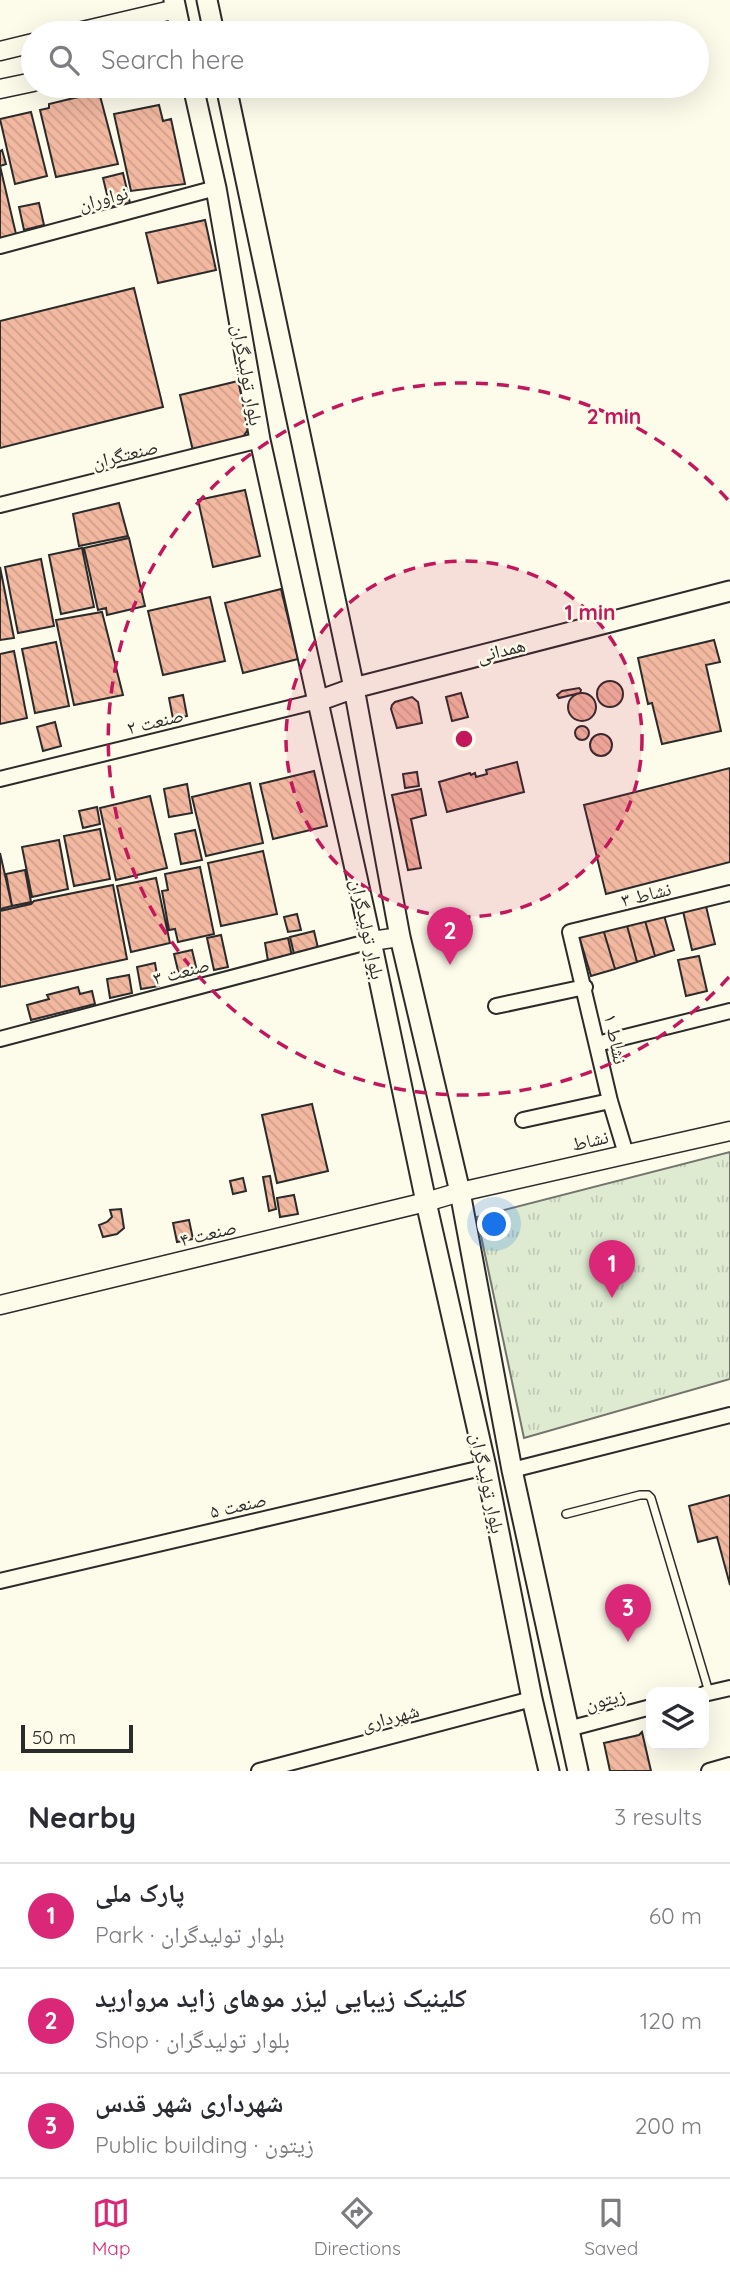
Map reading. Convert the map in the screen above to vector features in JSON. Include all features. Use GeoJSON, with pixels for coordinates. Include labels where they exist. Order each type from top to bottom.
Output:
{"type":"FeatureCollection","features":[{"type":"Feature","properties":{"kind":"main road"},"geometry":{"type":"LineString","coordinates":[[207,0],[211,21]]}},
{"type":"Feature","properties":{"kind":"main road","name":"بلوار تولیدگران"},"geometry":{"type":"LineString","coordinates":[[196,98],[216,188],[260,440],[486,1467],[549,1771]]}},
{"type":"Feature","properties":{"kind":"main road","name":"بلوار تولیدگران"},"geometry":{"type":"LineString","coordinates":[[229,98],[354,688],[400,937],[460,1192],[512,1470],[578,1771]]}},
{"type":"Feature","properties":{"kind":"main road","name":"همدانی"},"geometry":{"type":"LineString","coordinates":[[318,701],[354,688],[730,591]]}},
{"type":"Feature","properties":{"kind":"street"},"geometry":{"type":"LineString","coordinates":[[116,21],[175,4]]}},
{"type":"Feature","properties":{"kind":"street"},"geometry":{"type":"LineString","coordinates":[[0,51],[21,46]]}},
{"type":"Feature","properties":{"kind":"street"},"geometry":{"type":"LineString","coordinates":[[0,89],[21,85]]}},
{"type":"Feature","properties":{"kind":"street","name":"نواوران"},"geometry":{"type":"LineString","coordinates":[[0,246],[216,188]]}},
{"type":"Feature","properties":{"kind":"street","name":"صنعتگران"},"geometry":{"type":"LineString","coordinates":[[0,505],[260,440]]}},
{"type":"Feature","properties":{"kind":"street","name":"صنعت ۲"},"geometry":{"type":"LineString","coordinates":[[0,779],[318,701]]}},
{"type":"Feature","properties":{"kind":"street","name":"نشاط ۳"},"geometry":{"type":"LineString","coordinates":[[570,932],[730,893]]}},
{"type":"Feature","properties":{"kind":"street","name":"نشاط ۱"},"geometry":{"type":"LineString","coordinates":[[570,932],[625,1154]]}},
{"type":"Feature","properties":{"kind":"street"},"geometry":{"type":"LineString","coordinates":[[371,941],[400,937]]}},
{"type":"Feature","properties":{"kind":"street","name":"صنعت ۳"},"geometry":{"type":"LineString","coordinates":[[0,1039],[371,941]]}},
{"type":"Feature","properties":{"kind":"street"},"geometry":{"type":"LineString","coordinates":[[496,1006],[585,987]]}},
{"type":"Feature","properties":{"kind":"street"},"geometry":{"type":"LineString","coordinates":[[597,1044],[730,1011]]}},
{"type":"Feature","properties":{"kind":"street"},"geometry":{"type":"LineString","coordinates":[[523,1120],[610,1101]]}},
{"type":"Feature","properties":{"kind":"street","name":"نشاط"},"geometry":{"type":"LineString","coordinates":[[426,1202],[730,1130]]}},
{"type":"Feature","properties":{"kind":"street","name":"صنعت ۴"},"geometry":{"type":"LineString","coordinates":[[0,1306],[426,1202]]}},
{"type":"Feature","properties":{"kind":"street"},"geometry":{"type":"LineString","coordinates":[[512,1470],[730,1415]]}},
{"type":"Feature","properties":{"kind":"street","name":"صنعت ۵"},"geometry":{"type":"LineString","coordinates":[[0,1581],[486,1467]]}},
{"type":"Feature","properties":{"kind":"street"},"geometry":{"type":"LineString","coordinates":[[709,1692],[730,1688]]}},
{"type":"Feature","properties":{"kind":"street","name":"شهرداری"},"geometry":{"type":"LineString","coordinates":[[259,1771],[532,1699]]}},
{"type":"Feature","properties":{"kind":"street","name":"زیتون"},"geometry":{"type":"LineString","coordinates":[[568,1729],[646,1708]]}},
{"type":"Feature","properties":{"kind":"street"},"geometry":{"type":"LineString","coordinates":[[709,1771],[730,1765]]}},
{"type":"Feature","properties":{"kind":"lane"},"geometry":{"type":"LineString","coordinates":[[566,1514],[640,1495],[648,1495],[651,1498],[704,1687]]}},
{"type":"Feature","properties":{"kind":"green space"},"geometry":{"type":"Polygon","coordinates":[[[730,1152],[730,1379],[524,1438],[477,1217],[730,1152]]]}},
{"type":"Feature","properties":{"kind":"building"},"geometry":{"type":"Polygon","coordinates":[[[74,98],[101,98],[118,164],[56,177],[40,110],[49,108],[49,104],[74,98]]]}},
{"type":"Feature","properties":{"kind":"building"},"geometry":{"type":"Polygon","coordinates":[[[159,105],[163,121],[171,119],[185,184],[131,191],[114,114],[159,105]]]}},
{"type":"Feature","properties":{"kind":"building"},"geometry":{"type":"Polygon","coordinates":[[[31,112],[47,176],[15,184],[0,119],[31,112]]]}},
{"type":"Feature","properties":{"kind":"building"},"geometry":{"type":"Polygon","coordinates":[[[2,150],[6,164],[0,166],[0,151],[2,150]]]}},
{"type":"Feature","properties":{"kind":"building"},"geometry":{"type":"Polygon","coordinates":[[[0,166],[16,234],[0,238],[0,166]]]}},
{"type":"Feature","properties":{"kind":"building"},"geometry":{"type":"Polygon","coordinates":[[[123,173],[130,203],[110,207],[103,178],[123,173]]]}},
{"type":"Feature","properties":{"kind":"building"},"geometry":{"type":"Polygon","coordinates":[[[39,203],[44,225],[24,230],[19,207],[39,203]]]}},
{"type":"Feature","properties":{"kind":"building"},"geometry":{"type":"Polygon","coordinates":[[[205,220],[216,270],[158,283],[146,233],[205,220]]]}},
{"type":"Feature","properties":{"kind":"building"},"geometry":{"type":"Polygon","coordinates":[[[134,288],[163,407],[0,448],[0,321],[134,288]]]}},
{"type":"Feature","properties":{"kind":"building"},"geometry":{"type":"Polygon","coordinates":[[[238,381],[249,428],[241,440],[193,451],[180,395],[238,381]]]}},
{"type":"Feature","properties":{"kind":"building"},"geometry":{"type":"Polygon","coordinates":[[[245,490],[260,556],[213,567],[198,500],[245,490]]]}},
{"type":"Feature","properties":{"kind":"building"},"geometry":{"type":"Polygon","coordinates":[[[119,503],[128,536],[79,546],[73,514],[119,503]]]}},
{"type":"Feature","properties":{"kind":"building"},"geometry":{"type":"Polygon","coordinates":[[[129,538],[145,606],[107,615],[106,608],[98,610],[84,548],[129,538]]]}},
{"type":"Feature","properties":{"kind":"building"},"geometry":{"type":"Polygon","coordinates":[[[82,548],[94,607],[61,614],[49,555],[82,548]]]}},
{"type":"Feature","properties":{"kind":"building"},"geometry":{"type":"Polygon","coordinates":[[[41,559],[54,626],[18,633],[5,567],[41,559]]]}},
{"type":"Feature","properties":{"kind":"building"},"geometry":{"type":"Polygon","coordinates":[[[0,567],[14,638],[0,640],[0,567]]]}},
{"type":"Feature","properties":{"kind":"building"},"geometry":{"type":"Polygon","coordinates":[[[281,589],[298,659],[243,673],[225,603],[281,589]]]}},
{"type":"Feature","properties":{"kind":"building"},"geometry":{"type":"Polygon","coordinates":[[[210,597],[225,661],[163,675],[148,611],[210,597]]]}},
{"type":"Feature","properties":{"kind":"building"},"geometry":{"type":"Polygon","coordinates":[[[102,612],[123,695],[74,705],[56,620],[102,612]]]}},
{"type":"Feature","properties":{"kind":"building"},"geometry":{"type":"Polygon","coordinates":[[[714,640],[720,662],[706,665],[721,731],[662,744],[652,703],[648,704],[638,658],[714,640]]]}},
{"type":"Feature","properties":{"kind":"building"},"geometry":{"type":"Polygon","coordinates":[[[56,642],[69,706],[35,713],[22,649],[56,642]]]}},
{"type":"Feature","properties":{"kind":"building"},"geometry":{"type":"Polygon","coordinates":[[[14,651],[27,718],[0,724],[0,654],[14,651]]]}},
{"type":"Feature","properties":{"kind":"building"},"geometry":{"type":"Polygon","coordinates":[[[610,681],[620,684],[623,694],[620,704],[610,707],[600,704],[597,694],[600,684],[610,681]]]}},
{"type":"Feature","properties":{"kind":"building"},"geometry":{"type":"Polygon","coordinates":[[[579,688],[580,693],[559,698],[557,695],[562,691],[579,688]]]}},
{"type":"Feature","properties":{"kind":"building"},"geometry":{"type":"Polygon","coordinates":[[[461,693],[468,717],[452,721],[446,697],[461,693]]]}},
{"type":"Feature","properties":{"kind":"building"},"geometry":{"type":"Polygon","coordinates":[[[582,693],[592,697],[596,707],[592,717],[582,721],[572,717],[568,707],[572,697],[582,693]]]}},
{"type":"Feature","properties":{"kind":"building"},"geometry":{"type":"Polygon","coordinates":[[[183,695],[187,716],[173,719],[169,698],[183,695]]]}},
{"type":"Feature","properties":{"kind":"building"},"geometry":{"type":"Polygon","coordinates":[[[412,697],[418,702],[422,723],[397,728],[392,705],[412,697]]]}},
{"type":"Feature","properties":{"kind":"building"},"geometry":{"type":"Polygon","coordinates":[[[55,722],[61,746],[43,751],[37,727],[55,722]]]}},
{"type":"Feature","properties":{"kind":"building"},"geometry":{"type":"Polygon","coordinates":[[[579,726],[585,726],[589,733],[585,740],[579,740],[575,736],[575,730],[579,726]]]}},
{"type":"Feature","properties":{"kind":"building"},"geometry":{"type":"Polygon","coordinates":[[[601,734],[609,737],[612,745],[609,753],[601,756],[593,753],[590,745],[593,737],[601,734]]]}},
{"type":"Feature","properties":{"kind":"building"},"geometry":{"type":"Polygon","coordinates":[[[517,762],[524,792],[447,812],[439,782],[470,773],[475,773],[476,777],[487,774],[486,770],[517,762]]]}},
{"type":"Feature","properties":{"kind":"building"},"geometry":{"type":"Polygon","coordinates":[[[730,768],[730,862],[606,894],[584,805],[730,768]]]}},
{"type":"Feature","properties":{"kind":"building"},"geometry":{"type":"Polygon","coordinates":[[[314,771],[327,826],[273,839],[260,784],[314,771]]]}},
{"type":"Feature","properties":{"kind":"building"},"geometry":{"type":"Polygon","coordinates":[[[417,772],[419,786],[405,788],[403,774],[417,772]]]}},
{"type":"Feature","properties":{"kind":"building"},"geometry":{"type":"Polygon","coordinates":[[[250,783],[263,843],[206,856],[192,797],[250,783]]]}},
{"type":"Feature","properties":{"kind":"building"},"geometry":{"type":"Polygon","coordinates":[[[187,784],[192,813],[169,817],[164,789],[187,784]]]}},
{"type":"Feature","properties":{"kind":"building"},"geometry":{"type":"Polygon","coordinates":[[[421,789],[426,815],[411,819],[421,868],[408,870],[392,795],[421,789]]]}},
{"type":"Feature","properties":{"kind":"building"},"geometry":{"type":"Polygon","coordinates":[[[150,796],[167,868],[116,880],[100,808],[150,796]]]}},
{"type":"Feature","properties":{"kind":"building"},"geometry":{"type":"Polygon","coordinates":[[[97,807],[100,824],[83,828],[79,811],[97,807]]]}},
{"type":"Feature","properties":{"kind":"building"},"geometry":{"type":"Polygon","coordinates":[[[100,829],[110,879],[74,886],[64,836],[100,829]]]}},
{"type":"Feature","properties":{"kind":"building"},"geometry":{"type":"Polygon","coordinates":[[[195,830],[202,860],[181,864],[175,834],[195,830]]]}},
{"type":"Feature","properties":{"kind":"building"},"geometry":{"type":"Polygon","coordinates":[[[59,840],[68,889],[32,897],[22,847],[59,840]]]}},
{"type":"Feature","properties":{"kind":"building"},"geometry":{"type":"Polygon","coordinates":[[[263,851],[277,914],[221,926],[208,863],[263,851]]]}},
{"type":"Feature","properties":{"kind":"building"},"geometry":{"type":"Polygon","coordinates":[[[0,853],[12,906],[0,909],[0,853]]]}},
{"type":"Feature","properties":{"kind":"building"},"geometry":{"type":"Polygon","coordinates":[[[200,867],[214,934],[178,942],[175,929],[169,930],[162,891],[168,890],[165,874],[200,867]]]}},
{"type":"Feature","properties":{"kind":"building"},"geometry":{"type":"Polygon","coordinates":[[[25,870],[31,902],[12,906],[6,874],[25,870]]]}},
{"type":"Feature","properties":{"kind":"building"},"geometry":{"type":"Polygon","coordinates":[[[156,878],[170,943],[131,952],[117,886],[156,878]]]}},
{"type":"Feature","properties":{"kind":"building"},"geometry":{"type":"Polygon","coordinates":[[[113,885],[127,959],[0,987],[0,911],[34,901],[113,885]]]}},
{"type":"Feature","properties":{"kind":"building"},"geometry":{"type":"Polygon","coordinates":[[[705,902],[715,944],[692,950],[682,907],[705,902]]]}},
{"type":"Feature","properties":{"kind":"building"},"geometry":{"type":"Polygon","coordinates":[[[663,912],[674,950],[655,956],[644,917],[663,912]]]}},
{"type":"Feature","properties":{"kind":"building"},"geometry":{"type":"Polygon","coordinates":[[[297,914],[301,930],[288,932],[284,917],[297,914]]]}},
{"type":"Feature","properties":{"kind":"building"},"geometry":{"type":"Polygon","coordinates":[[[644,917],[655,956],[637,962],[626,922],[644,917]]]}},
{"type":"Feature","properties":{"kind":"building"},"geometry":{"type":"Polygon","coordinates":[[[626,922],[637,962],[615,969],[603,929],[626,922]]]}},
{"type":"Feature","properties":{"kind":"building"},"geometry":{"type":"Polygon","coordinates":[[[603,929],[615,969],[591,976],[579,936],[603,929]]]}},
{"type":"Feature","properties":{"kind":"building"},"geometry":{"type":"Polygon","coordinates":[[[314,931],[318,948],[294,954],[290,937],[314,931]]]}},
{"type":"Feature","properties":{"kind":"building"},"geometry":{"type":"Polygon","coordinates":[[[221,935],[228,967],[214,970],[207,938],[221,935]]]}},
{"type":"Feature","properties":{"kind":"building"},"geometry":{"type":"Polygon","coordinates":[[[288,938],[292,956],[268,961],[265,943],[288,938]]]}},
{"type":"Feature","properties":{"kind":"building"},"geometry":{"type":"Polygon","coordinates":[[[192,950],[198,975],[180,979],[174,954],[192,950]]]}},
{"type":"Feature","properties":{"kind":"building"},"geometry":{"type":"Polygon","coordinates":[[[699,956],[707,991],[686,996],[678,960],[699,956]]]}},
{"type":"Feature","properties":{"kind":"building"},"geometry":{"type":"Polygon","coordinates":[[[155,963],[159,986],[141,989],[137,967],[155,963]]]}},
{"type":"Feature","properties":{"kind":"building"},"geometry":{"type":"Polygon","coordinates":[[[129,975],[132,993],[110,998],[107,979],[129,975]]]}},
{"type":"Feature","properties":{"kind":"building"},"geometry":{"type":"Polygon","coordinates":[[[78,987],[80,994],[92,991],[95,1004],[31,1020],[27,1005],[49,999],[47,995],[78,987]]]}},
{"type":"Feature","properties":{"kind":"building"},"geometry":{"type":"Polygon","coordinates":[[[312,1104],[328,1171],[277,1183],[262,1115],[312,1104]]]}},
{"type":"Feature","properties":{"kind":"building"},"geometry":{"type":"Polygon","coordinates":[[[270,1176],[276,1209],[269,1211],[263,1177],[270,1176]]]}},
{"type":"Feature","properties":{"kind":"building"},"geometry":{"type":"Polygon","coordinates":[[[243,1178],[246,1191],[233,1194],[230,1181],[243,1178]]]}},
{"type":"Feature","properties":{"kind":"building"},"geometry":{"type":"Polygon","coordinates":[[[294,1195],[298,1214],[280,1217],[277,1198],[294,1195]]]}},
{"type":"Feature","properties":{"kind":"building"},"geometry":{"type":"Polygon","coordinates":[[[121,1209],[124,1228],[117,1234],[103,1237],[99,1225],[112,1217],[110,1210],[121,1209]]]}},
{"type":"Feature","properties":{"kind":"building"},"geometry":{"type":"Polygon","coordinates":[[[189,1220],[193,1239],[177,1242],[173,1223],[189,1220]]]}},
{"type":"Feature","properties":{"kind":"building"},"geometry":{"type":"Polygon","coordinates":[[[730,1495],[730,1585],[717,1537],[698,1542],[689,1506],[730,1495]]]}},
{"type":"Feature","properties":{"kind":"building"},"geometry":{"type":"Polygon","coordinates":[[[642,1732],[651,1771],[610,1771],[604,1743],[642,1732]]]}},
{"type":"Feature","properties":{"kind":"place","name":"کلینیک زیبایی لیزر موهای زاید مروارید"},"geometry":{"type":"Point","coordinates":[450,965]}},
{"type":"Feature","properties":{"kind":"place","name":"پارک ملی"},"geometry":{"type":"Point","coordinates":[612,1298]}},
{"type":"Feature","properties":{"kind":"place","name":"شهرداری شهر قدس"},"geometry":{"type":"Point","coordinates":[628,1642]}}]}
